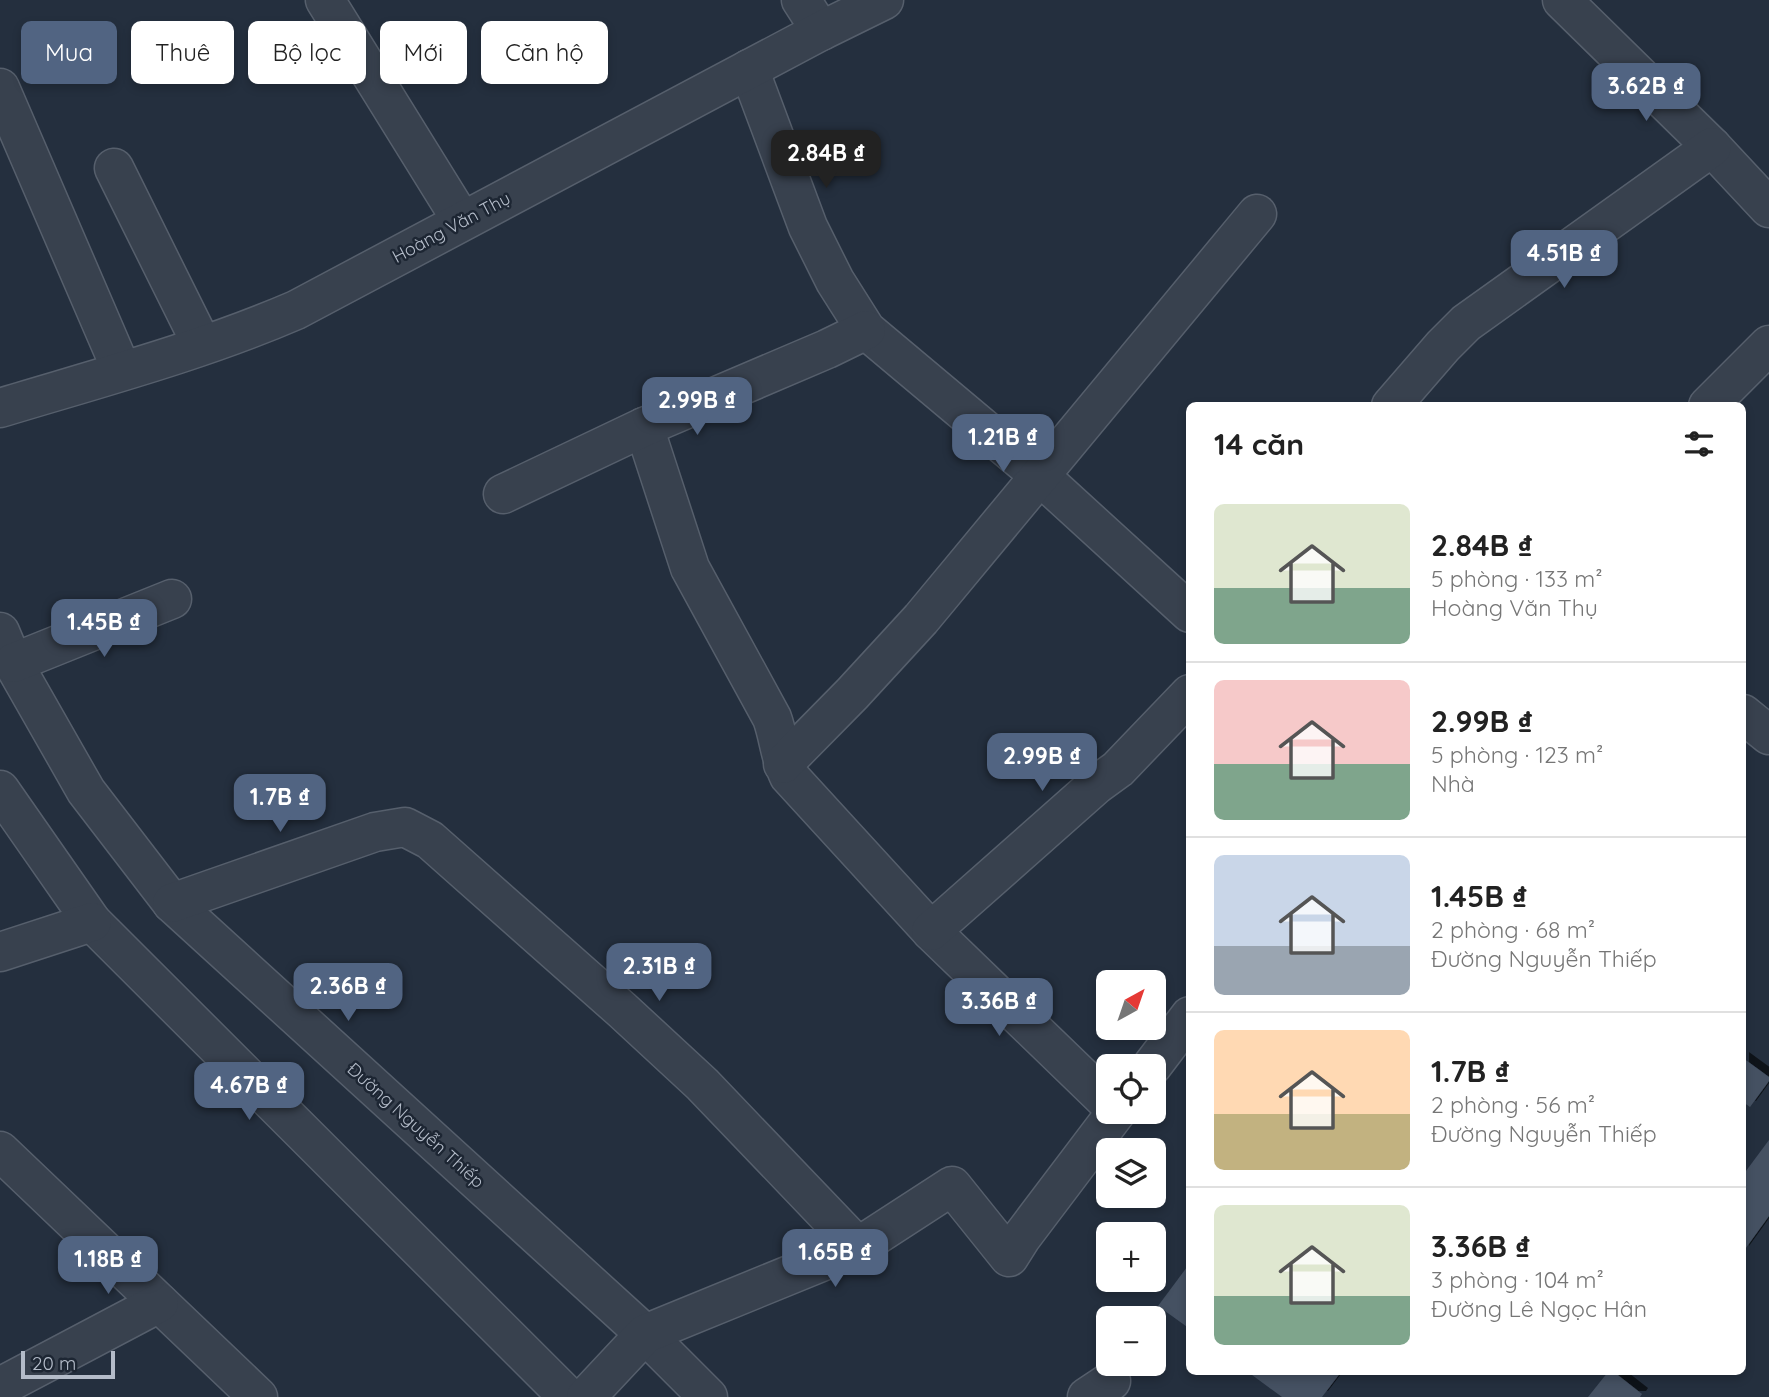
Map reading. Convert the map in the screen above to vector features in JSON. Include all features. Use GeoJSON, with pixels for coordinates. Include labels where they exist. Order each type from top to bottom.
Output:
{"type":"FeatureCollection","features":[{"type":"Feature","properties":{"kind":"street"},"geometry":{"type":"LineString","coordinates":[[325,0],[462,221]]}},
{"type":"Feature","properties":{"kind":"street","name":"Hoàng Văn Thụ"},"geometry":{"type":"LineString","coordinates":[[0,408],[202,345],[296,310],[749,69],[811,15],[884,0]]}},
{"type":"Feature","properties":{"kind":"street"},"geometry":{"type":"LineString","coordinates":[[1562,0],[1712,146],[1769,208]]}},
{"type":"Feature","properties":{"kind":"street"},"geometry":{"type":"LineString","coordinates":[[749,69],[808,227],[835,281],[866,330],[1040,476],[1186,609]]}},
{"type":"Feature","properties":{"kind":"street"},"geometry":{"type":"LineString","coordinates":[[0,88],[122,371]]}},
{"type":"Feature","properties":{"kind":"street"},"geometry":{"type":"LineString","coordinates":[[1394,402],[1466,323],[1712,146]]}},
{"type":"Feature","properties":{"kind":"street"},"geometry":{"type":"LineString","coordinates":[[114,168],[202,345]]}},
{"type":"Feature","properties":{"kind":"street"},"geometry":{"type":"LineString","coordinates":[[783,764],[921,619],[1257,214]]}},
{"type":"Feature","properties":{"kind":"street"},"geometry":{"type":"LineString","coordinates":[[503,494],[644,427],[866,330]]}},
{"type":"Feature","properties":{"kind":"street"},"geometry":{"type":"LineString","coordinates":[[1712,402],[1769,345]]}},
{"type":"Feature","properties":{"kind":"street"},"geometry":{"type":"LineString","coordinates":[[644,427],[690,568],[772,718],[783,764],[789,776],[931,930],[1096,1090]]}},
{"type":"Feature","properties":{"kind":"street"},"geometry":{"type":"LineString","coordinates":[[7,648],[172,599]]}},
{"type":"Feature","properties":{"kind":"street","name":"Đường Nguyễn Thiếp"},"geometry":{"type":"LineString","coordinates":[[7,648],[86,791],[173,903],[645,1334],[708,1397]]}},
{"type":"Feature","properties":{"kind":"street"},"geometry":{"type":"LineString","coordinates":[[931,930],[1096,785],[1118,769],[1186,698]]}},
{"type":"Feature","properties":{"kind":"street"},"geometry":{"type":"LineString","coordinates":[[1746,716],[1769,735]]}},
{"type":"Feature","properties":{"kind":"street"},"geometry":{"type":"LineString","coordinates":[[0,790],[92,922],[568,1397]]}},
{"type":"Feature","properties":{"kind":"street"},"geometry":{"type":"LineString","coordinates":[[173,903],[374,832],[405,827],[430,841],[702,1084],[858,1247]]}},
{"type":"Feature","properties":{"kind":"street"},"geometry":{"type":"LineString","coordinates":[[0,952],[92,922]]}},
{"type":"Feature","properties":{"kind":"street"},"geometry":{"type":"LineString","coordinates":[[1161,1054],[1186,1021]]}},
{"type":"Feature","properties":{"kind":"street"},"geometry":{"type":"LineString","coordinates":[[586,1397],[645,1334],[858,1247],[952,1186],[1009,1258],[1021,1238],[1107,1124]]}},
{"type":"Feature","properties":{"kind":"street"},"geometry":{"type":"LineString","coordinates":[[0,1151],[15,1187],[159,1303],[258,1397]]}},
{"type":"Feature","properties":{"kind":"street"},"geometry":{"type":"LineString","coordinates":[[0,1387],[159,1303]]}},
{"type":"Feature","properties":{"kind":"building"},"geometry":{"type":"Polygon","coordinates":[[[1746,1060],[1769,1077],[1769,1081],[1750,1107],[1746,1104],[1746,1060]]]}},
{"type":"Feature","properties":{"kind":"building"},"geometry":{"type":"Polygon","coordinates":[[[1769,1140],[1769,1216],[1746,1248],[1746,1171],[1769,1140]]]}},
{"type":"Feature","properties":{"kind":"building"},"geometry":{"type":"Polygon","coordinates":[[[1186,1268],[1186,1326],[1166,1312],[1166,1306],[1158,1306],[1186,1268]]]}},
{"type":"Feature","properties":{"kind":"building"},"geometry":{"type":"Polygon","coordinates":[[[1252,1375],[1339,1375],[1322,1397],[1282,1397],[1252,1375]]]}},
{"type":"Feature","properties":{"kind":"building"},"geometry":{"type":"Polygon","coordinates":[[[1606,1375],[1618,1375],[1642,1394],[1640,1397],[1588,1397],[1606,1375]]]}}]}
